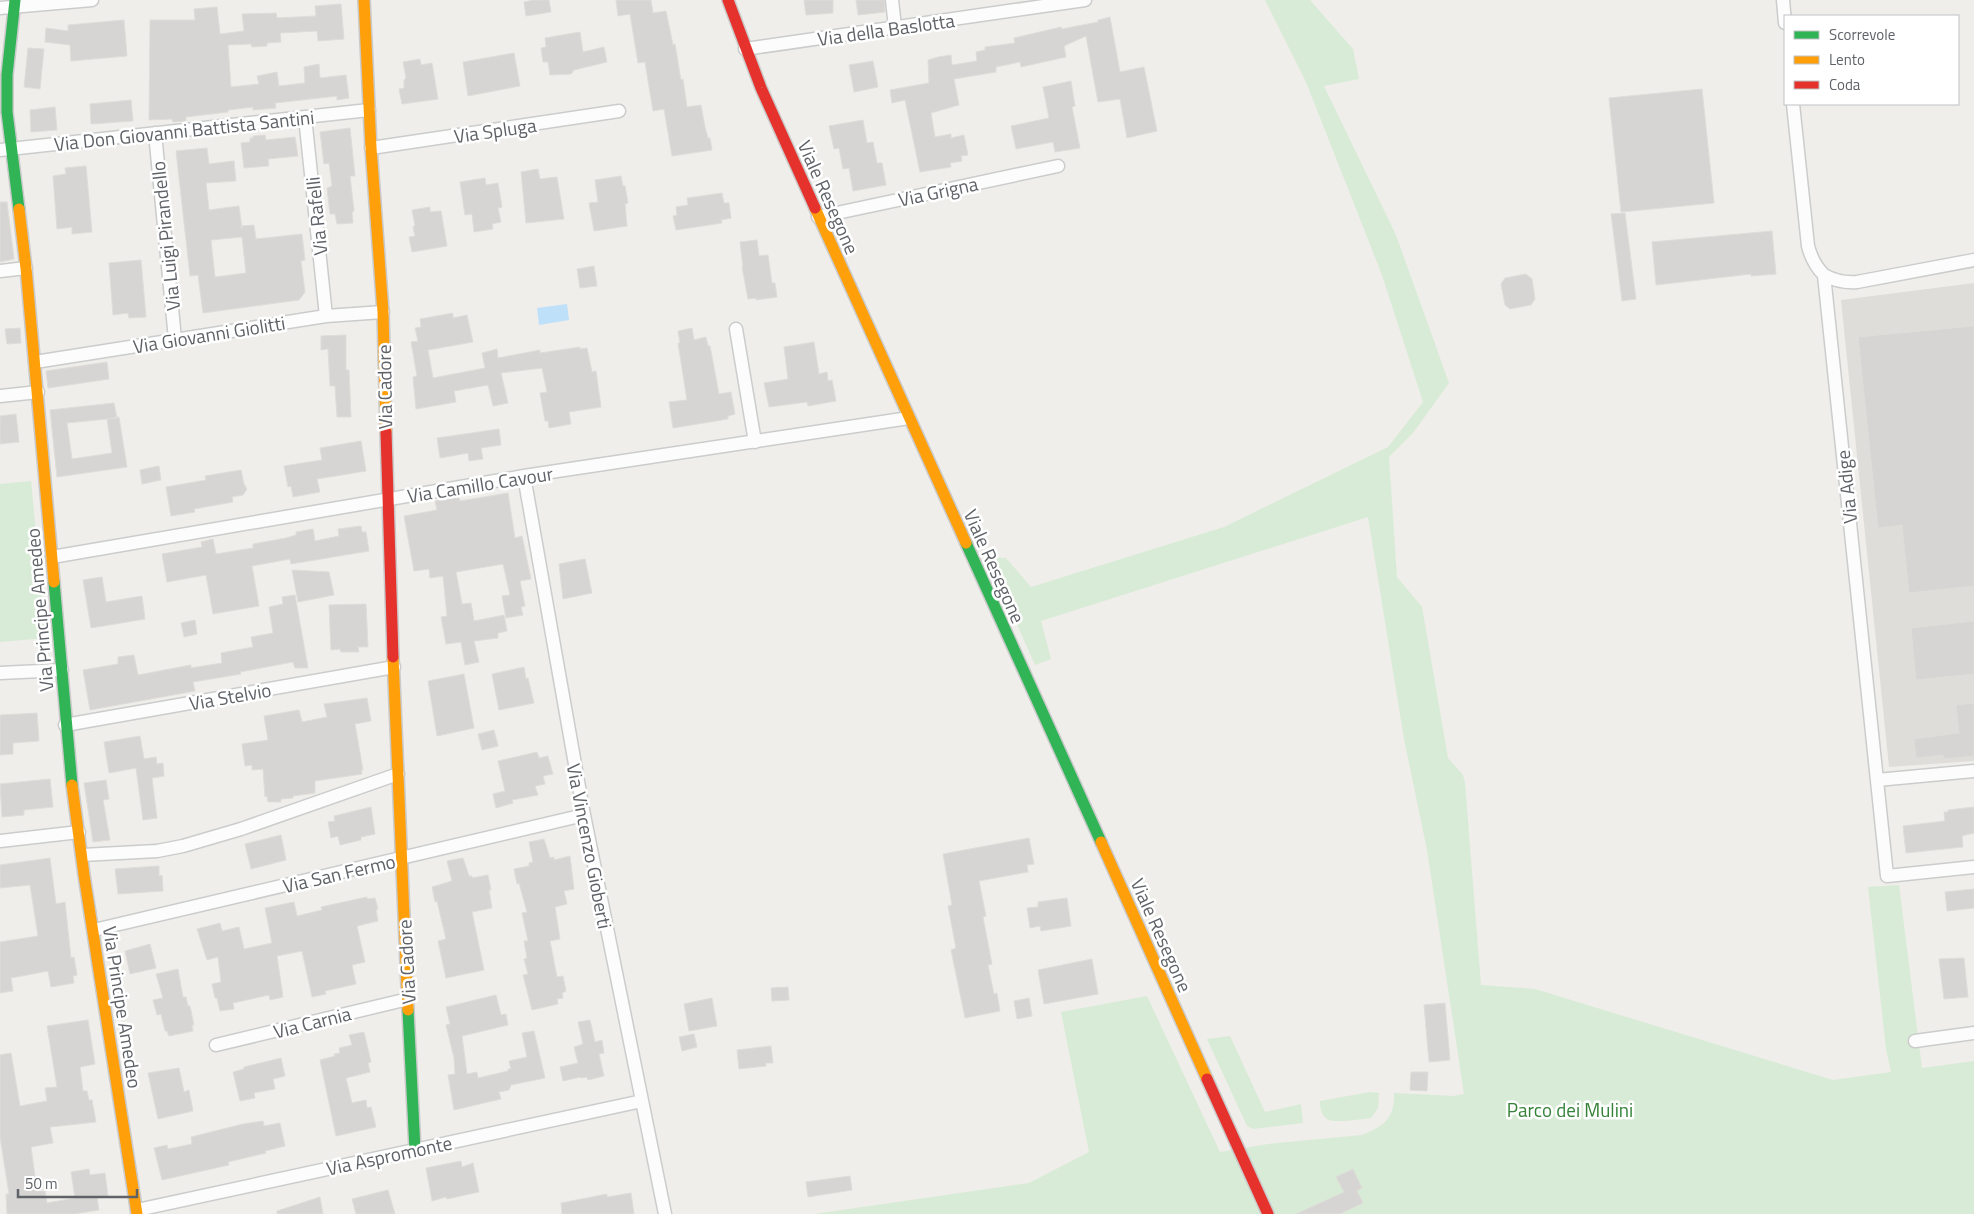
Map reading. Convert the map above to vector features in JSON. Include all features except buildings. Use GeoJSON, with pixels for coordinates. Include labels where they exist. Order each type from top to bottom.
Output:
{"type":"FeatureCollection","features":[{"type":"Feature","properties":{"kind":"street"},"geometry":{"type":"LineString","coordinates":[[0,8],[15,3],[92,0]]}},
{"type":"Feature","properties":{"kind":"street","name":"Via Cadore"},"geometry":{"type":"LineString","coordinates":[[364,0],[371,148],[383,312],[387,499],[400,859],[415,1150]]}},
{"type":"Feature","properties":{"kind":"street","name":"Viale Resegone"},"geometry":{"type":"LineString","coordinates":[[728,0],[761,88],[1268,1214]]}},
{"type":"Feature","properties":{"kind":"street"},"geometry":{"type":"LineString","coordinates":[[892,0],[895,27]]}},
{"type":"Feature","properties":{"kind":"street","name":"Via della Baslotta"},"geometry":{"type":"LineString","coordinates":[[745,49],[1086,0]]}},
{"type":"Feature","properties":{"kind":"street"},"geometry":{"type":"LineString","coordinates":[[1783,0],[1784,15]]}},
{"type":"Feature","properties":{"kind":"street","name":"Via Principe Amedeo"},"geometry":{"type":"LineString","coordinates":[[15,3],[7,75],[5,149],[26,268],[62,670],[65,725],[82,855],[137,1212]]}},
{"type":"Feature","properties":{"kind":"street","name":"Via Adige"},"geometry":{"type":"LineString","coordinates":[[1793,105],[1808,246],[1810,257],[1824,275],[1886,876],[1974,867]]}},
{"type":"Feature","properties":{"kind":"street","name":"Via Don Giovanni Battista Santini"},"geometry":{"type":"LineString","coordinates":[[5,149],[369,110]]}},
{"type":"Feature","properties":{"kind":"street","name":"Via Spluga"},"geometry":{"type":"LineString","coordinates":[[371,148],[619,111]]}},
{"type":"Feature","properties":{"kind":"street","name":"Via Rafelli"},"geometry":{"type":"LineString","coordinates":[[305,116],[326,316]]}},
{"type":"Feature","properties":{"kind":"street","name":"Via Luigi Pirandello"},"geometry":{"type":"LineString","coordinates":[[155,133],[175,339]]}},
{"type":"Feature","properties":{"kind":"street","name":"Via Grigna"},"geometry":{"type":"LineString","coordinates":[[818,216],[1058,166]]}},
{"type":"Feature","properties":{"kind":"street"},"geometry":{"type":"LineString","coordinates":[[1824,275],[1840,282],[1857,282],[1974,260]]}},
{"type":"Feature","properties":{"kind":"street"},"geometry":{"type":"LineString","coordinates":[[0,271],[26,268]]}},
{"type":"Feature","properties":{"kind":"street","name":"Via Giovanni Giolitti"},"geometry":{"type":"LineString","coordinates":[[35,362],[326,316],[383,312]]}},
{"type":"Feature","properties":{"kind":"street"},"geometry":{"type":"LineString","coordinates":[[736,329],[755,442]]}},
{"type":"Feature","properties":{"kind":"street"},"geometry":{"type":"LineString","coordinates":[[0,396],[38,392]]}},
{"type":"Feature","properties":{"kind":"street","name":"Via Camillo Cavour"},"geometry":{"type":"LineString","coordinates":[[52,556],[524,476],[909,418]]}},
{"type":"Feature","properties":{"kind":"street","name":"Via Vincenzo Gioberti"},"geometry":{"type":"LineString","coordinates":[[524,476],[584,815],[665,1214]]}},
{"type":"Feature","properties":{"kind":"street","name":"Via Stelvio"},"geometry":{"type":"LineString","coordinates":[[65,725],[394,667]]}},
{"type":"Feature","properties":{"kind":"street"},"geometry":{"type":"LineString","coordinates":[[0,674],[62,670]]}},
{"type":"Feature","properties":{"kind":"street"},"geometry":{"type":"LineString","coordinates":[[1877,780],[1974,771]]}},
{"type":"Feature","properties":{"kind":"street"},"geometry":{"type":"LineString","coordinates":[[82,855],[157,851],[183,846],[250,826],[398,774]]}},
{"type":"Feature","properties":{"kind":"street","name":"Via San Fermo"},"geometry":{"type":"LineString","coordinates":[[94,930],[584,815]]}},
{"type":"Feature","properties":{"kind":"street"},"geometry":{"type":"LineString","coordinates":[[0,841],[79,832]]}},
{"type":"Feature","properties":{"kind":"street","name":"Via Carnia"},"geometry":{"type":"LineString","coordinates":[[216,1045],[408,999]]}},
{"type":"Feature","properties":{"kind":"street"},"geometry":{"type":"LineString","coordinates":[[1915,1041],[1974,1033]]}},
{"type":"Feature","properties":{"kind":"street","name":"Via Aspromonte"},"geometry":{"type":"LineString","coordinates":[[137,1212],[642,1101]]}},
{"type":"Feature","properties":{"kind":"shaded area"},"geometry":{"type":"Polygon","coordinates":[[[1974,283],[1974,761],[1889,767],[1841,300],[1974,283]]]}},
{"type":"Feature","properties":{"kind":"green space","name":"Parco dei Mulini"},"geometry":{"type":"Polygon","coordinates":[[[1265,0],[1310,0],[1353,49],[1359,79],[1324,86],[1396,235],[1449,383],[1413,433],[1389,457],[1397,577],[1422,607],[1448,758],[1463,775],[1465,783],[1481,985],[1535,989],[1833,1080],[1891,1072],[1886,1049],[1868,887],[1899,885],[1922,1068],[1974,1061],[1974,1214],[814,1214],[1029,1183],[1089,1152],[1061,1012],[1147,996],[1220,1152],[1268,1144],[1362,1135],[1382,1125],[1390,1115],[1394,1102],[1394,1093],[1454,1096],[1464,1094],[1427,850],[1404,739],[1368,517],[1041,621],[1051,659],[1035,665],[987,557],[1006,558],[1031,587],[1224,527],[1388,447],[1423,402],[1382,275],[1306,82],[1265,0]]]}},
{"type":"Feature","properties":{"kind":"green space"},"geometry":{"type":"Polygon","coordinates":[[[31,481],[46,638],[0,642],[0,484],[31,481]]]}},
{"type":"Feature","properties":{"kind":"green space"},"geometry":{"type":"Polygon","coordinates":[[[1230,1036],[1265,1112],[1301,1104],[1303,1123],[1253,1129],[1247,1126],[1207,1039],[1230,1036]]]}},
{"type":"Feature","properties":{"kind":"green space"},"geometry":{"type":"Polygon","coordinates":[[[1370,1092],[1379,1093],[1378,1108],[1371,1118],[1335,1121],[1327,1119],[1322,1113],[1320,1101],[1370,1092]]]}},
{"type":"Feature","properties":{"kind":"water"},"geometry":{"type":"Polygon","coordinates":[[[567,304],[569,320],[539,325],[537,308],[567,304]]]}},
{"type":"Feature","properties":{"kind":"traffic: fast"},"geometry":{"type":"LineString","coordinates":[[15,0],[7,75],[7,112],[19,209]]}},
{"type":"Feature","properties":{"kind":"traffic: fast"},"geometry":{"type":"LineString","coordinates":[[966,543],[1101,842]]}},
{"type":"Feature","properties":{"kind":"traffic: fast"},"geometry":{"type":"LineString","coordinates":[[54,582],[72,785]]}},
{"type":"Feature","properties":{"kind":"traffic: fast"},"geometry":{"type":"LineString","coordinates":[[408,1010],[415,1150]]}},
{"type":"Feature","properties":{"kind":"traffic: slow"},"geometry":{"type":"LineString","coordinates":[[364,0],[371,148],[383,312],[386,432]]}},
{"type":"Feature","properties":{"kind":"traffic: slow"},"geometry":{"type":"LineString","coordinates":[[815,208],[966,543]]}},
{"type":"Feature","properties":{"kind":"traffic: slow"},"geometry":{"type":"LineString","coordinates":[[19,209],[54,582]]}},
{"type":"Feature","properties":{"kind":"traffic: slow"},"geometry":{"type":"LineString","coordinates":[[393,657],[408,1010]]}},
{"type":"Feature","properties":{"kind":"traffic: slow"},"geometry":{"type":"LineString","coordinates":[[72,785],[84,875],[137,1214]]}},
{"type":"Feature","properties":{"kind":"traffic: slow"},"geometry":{"type":"LineString","coordinates":[[1101,842],[1207,1079]]}},
{"type":"Feature","properties":{"kind":"traffic: jam"},"geometry":{"type":"LineString","coordinates":[[728,0],[761,88],[815,208]]}},
{"type":"Feature","properties":{"kind":"traffic: jam"},"geometry":{"type":"LineString","coordinates":[[386,432],[393,657]]}},
{"type":"Feature","properties":{"kind":"traffic: jam"},"geometry":{"type":"LineString","coordinates":[[1207,1079],[1268,1214]]}}]}
